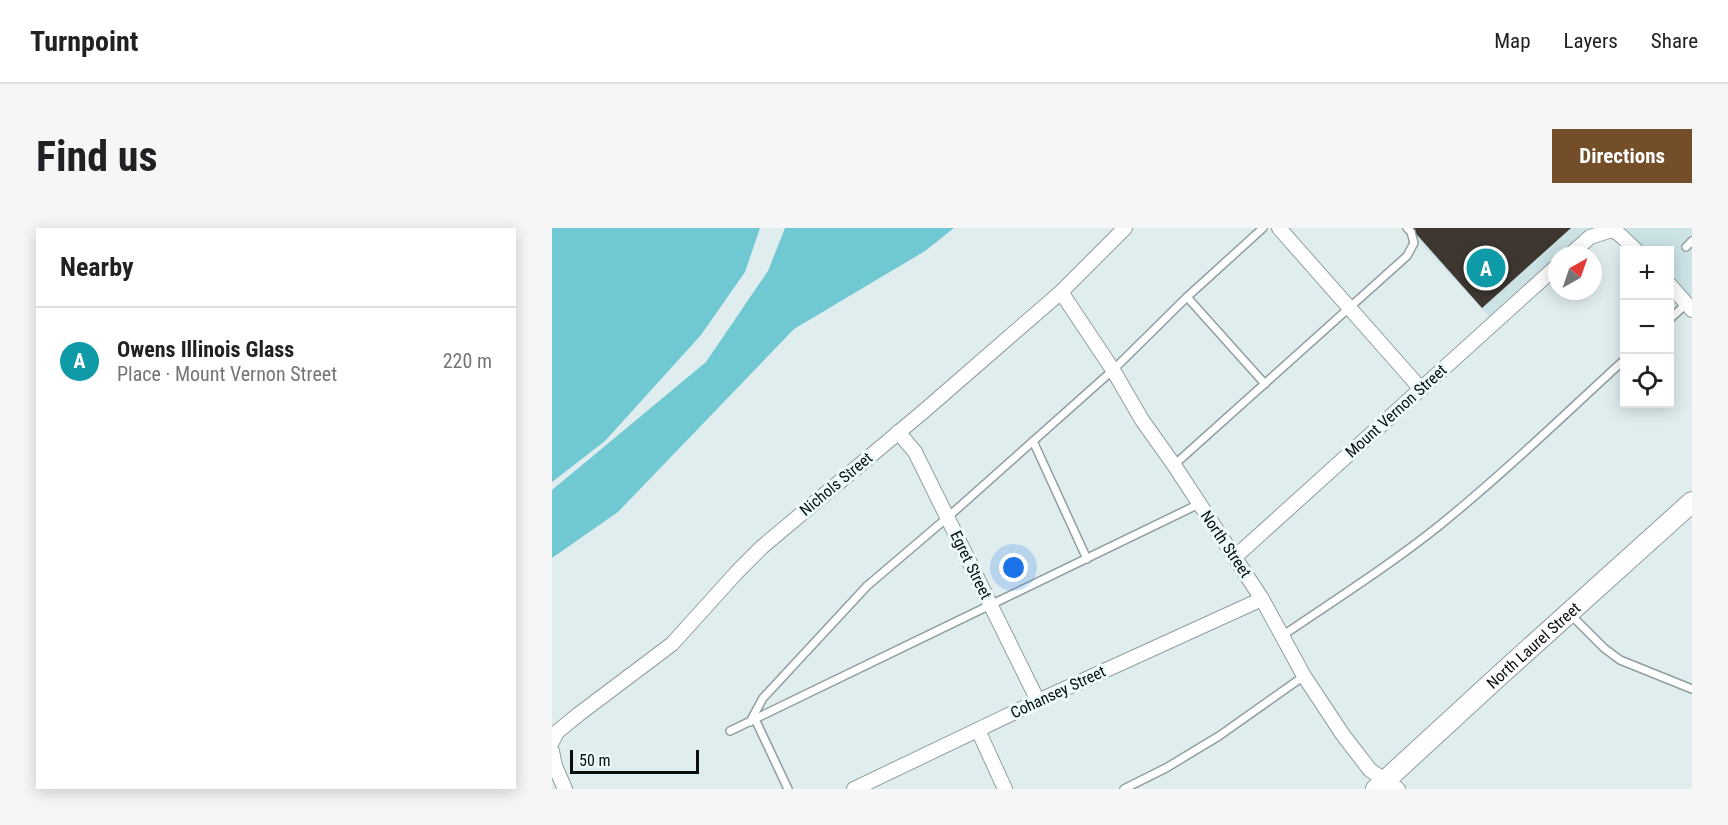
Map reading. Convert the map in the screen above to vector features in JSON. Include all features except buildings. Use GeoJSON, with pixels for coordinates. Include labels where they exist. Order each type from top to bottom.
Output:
{"type":"FeatureCollection","features":[{"type":"Feature","properties":{"kind":"street","name":"Nichols Street"},"geometry":{"type":"LineString","coordinates":[[552,742],[557,732],[579,714],[672,644],[762,547],[1061,291],[1125,228]]}},
{"type":"Feature","properties":{"kind":"street"},"geometry":{"type":"LineString","coordinates":[[1279,228],[1421,389]]}},
{"type":"Feature","properties":{"kind":"street"},"geometry":{"type":"LineString","coordinates":[[1580,246],[1590,237],[1612,230],[1632,246]]}},
{"type":"Feature","properties":{"kind":"street","name":"Mount Vernon Street"},"geometry":{"type":"LineString","coordinates":[[1235,557],[1548,274]]}},
{"type":"Feature","properties":{"kind":"street"},"geometry":{"type":"LineString","coordinates":[[1674,290],[1689,307]]}},
{"type":"Feature","properties":{"kind":"street","name":"North Street"},"geometry":{"type":"LineString","coordinates":[[1061,291],[1113,370],[1142,420],[1263,599],[1304,676],[1343,735],[1370,770],[1387,786]]}},
{"type":"Feature","properties":{"kind":"street","name":"Egret Street"},"geometry":{"type":"LineString","coordinates":[[898,432],[915,452],[1038,701]]}},
{"type":"Feature","properties":{"kind":"street","name":"North Laurel Street"},"geometry":{"type":"LineString","coordinates":[[1387,786],[1500,675],[1692,502]]}},
{"type":"Feature","properties":{"kind":"street","name":"Cohansey Street"},"geometry":{"type":"LineString","coordinates":[[854,789],[1038,701],[1263,599]]}},
{"type":"Feature","properties":{"kind":"street"},"geometry":{"type":"LineString","coordinates":[[978,730],[1005,789]]}},
{"type":"Feature","properties":{"kind":"street"},"geometry":{"type":"LineString","coordinates":[[552,754],[565,789]]}},
{"type":"Feature","properties":{"kind":"lane"},"geometry":{"type":"LineString","coordinates":[[753,720],[763,698],[867,586],[948,518],[1113,370],[1186,297],[1263,228]]}},
{"type":"Feature","properties":{"kind":"lane"},"geometry":{"type":"LineString","coordinates":[[1174,465],[1407,256],[1414,243],[1411,232],[1407,228]]}},
{"type":"Feature","properties":{"kind":"lane"},"geometry":{"type":"LineString","coordinates":[[1686,247],[1692,241]]}},
{"type":"Feature","properties":{"kind":"lane"},"geometry":{"type":"LineString","coordinates":[[1186,297],[1265,384]]}},
{"type":"Feature","properties":{"kind":"lane"},"geometry":{"type":"LineString","coordinates":[[1674,316],[1689,307]]}},
{"type":"Feature","properties":{"kind":"lane"},"geometry":{"type":"LineString","coordinates":[[1282,636],[1438,526],[1620,364]]}},
{"type":"Feature","properties":{"kind":"lane"},"geometry":{"type":"LineString","coordinates":[[1033,441],[1087,559]]}},
{"type":"Feature","properties":{"kind":"lane"},"geometry":{"type":"LineString","coordinates":[[730,731],[1199,504]]}},
{"type":"Feature","properties":{"kind":"lane"},"geometry":{"type":"LineString","coordinates":[[1569,613],[1604,648],[1620,660],[1692,689]]}},
{"type":"Feature","properties":{"kind":"lane"},"geometry":{"type":"LineString","coordinates":[[1124,789],[1166,768],[1220,736],[1304,676]]}},
{"type":"Feature","properties":{"kind":"lane"},"geometry":{"type":"LineString","coordinates":[[753,720],[788,789]]}},
{"type":"Feature","properties":{"kind":"shaded area"},"geometry":{"type":"Polygon","coordinates":[[[552,228],[760,228],[745,272],[701,335],[605,441],[552,482],[552,228]]]}},
{"type":"Feature","properties":{"kind":"shaded area"},"geometry":{"type":"Polygon","coordinates":[[[785,228],[954,228],[925,251],[794,329],[618,512],[552,558],[552,490],[706,362],[768,271],[785,228]]]}},
{"type":"Feature","properties":{"kind":"shaded area"},"geometry":{"type":"Polygon","coordinates":[[[1407,228],[1692,228],[1692,310],[1674,290],[1674,246],[1631,246],[1615,232],[1588,246],[1548,246],[1548,274],[1495,323],[1407,228]]]}},
{"type":"Feature","properties":{"kind":"place","name":"Owens Illinois Glass"},"geometry":{"type":"Point","coordinates":[1486,268]}}]}
